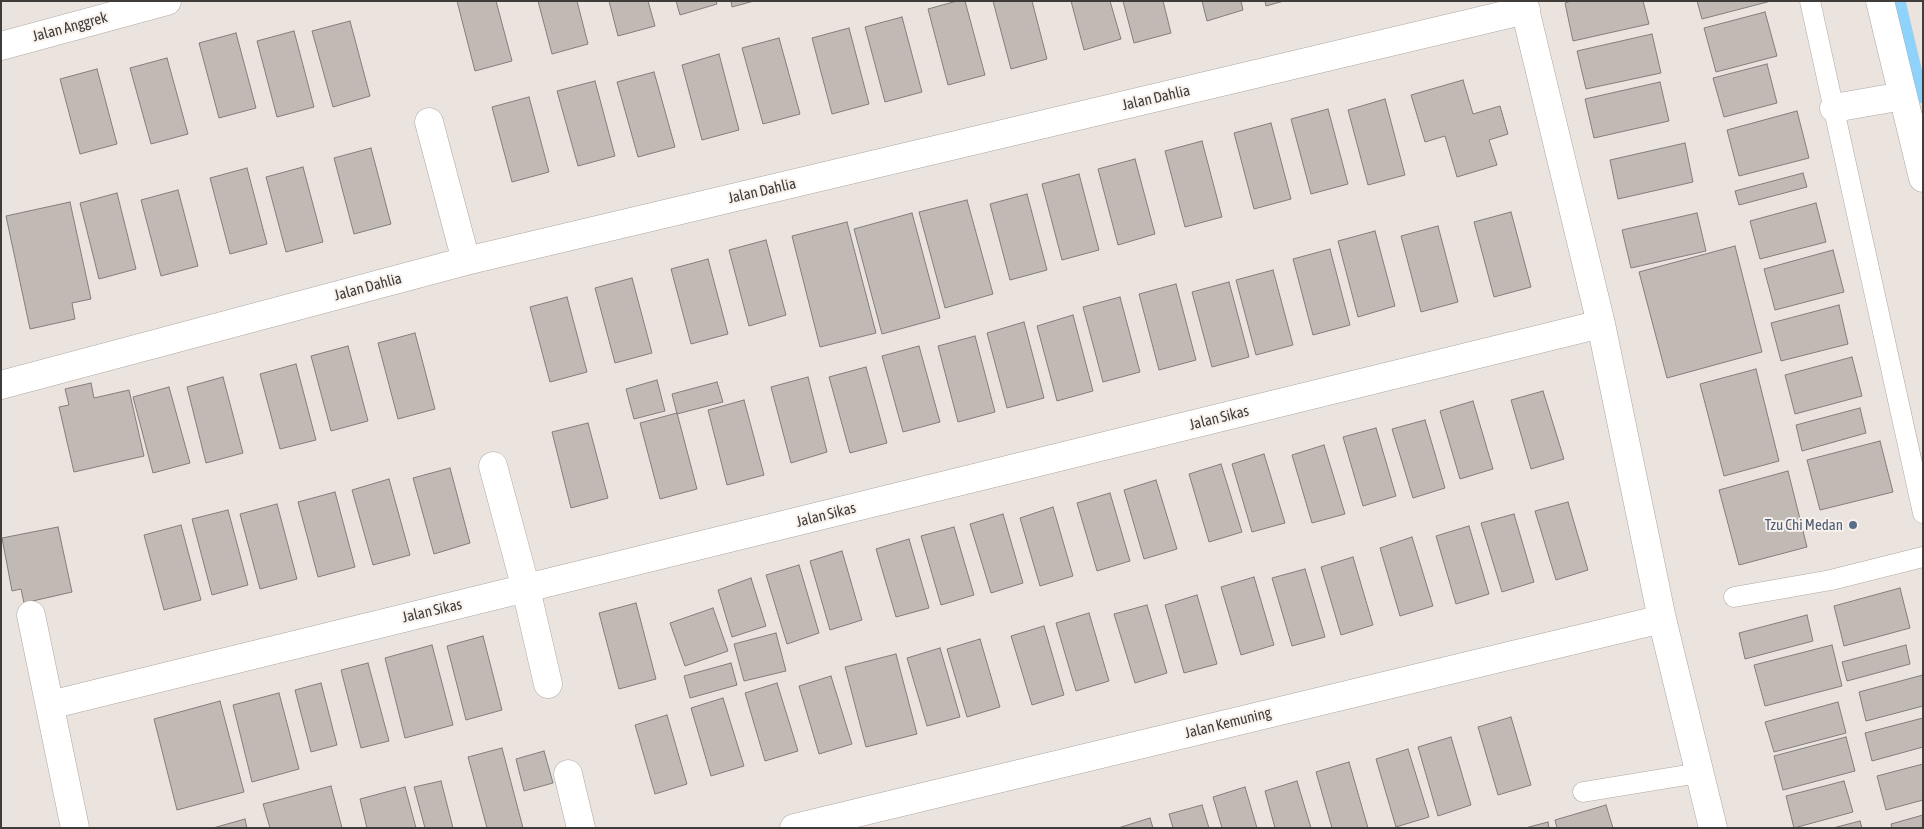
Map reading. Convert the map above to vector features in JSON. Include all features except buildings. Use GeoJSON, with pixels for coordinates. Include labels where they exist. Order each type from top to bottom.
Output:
{"type":"FeatureCollection","features":[{"type":"Feature","properties":{"kind":"street","name":"Jalan Anggrek"},"geometry":{"type":"LineString","coordinates":[[1,46],[167,1]]}},
{"type":"Feature","properties":{"kind":"street"},"geometry":{"type":"LineString","coordinates":[[1880,1],[1923,178]]}},
{"type":"Feature","properties":{"kind":"street"},"geometry":{"type":"LineString","coordinates":[[1524,6],[1601,324],[1662,619],[1713,828]]}},
{"type":"Feature","properties":{"kind":"street","name":"Jalan Dahlia"},"geometry":{"type":"LineString","coordinates":[[1,385],[466,260],[1524,6]]}},
{"type":"Feature","properties":{"kind":"street"},"geometry":{"type":"LineString","coordinates":[[1834,108],[1903,96]]}},
{"type":"Feature","properties":{"kind":"street"},"geometry":{"type":"LineString","coordinates":[[429,122],[466,260]]}},
{"type":"Feature","properties":{"kind":"street","name":"Jalan Sikas"},"geometry":{"type":"LineString","coordinates":[[50,705],[1601,324]]}},
{"type":"Feature","properties":{"kind":"street"},"geometry":{"type":"LineString","coordinates":[[493,466],[526,589],[548,684]]}},
{"type":"Feature","properties":{"kind":"street"},"geometry":{"type":"LineString","coordinates":[[31,615],[75,828]]}},
{"type":"Feature","properties":{"kind":"street","name":"Jalan Kemuning"},"geometry":{"type":"LineString","coordinates":[[794,828],[1662,619]]}},
{"type":"Feature","properties":{"kind":"street"},"geometry":{"type":"LineString","coordinates":[[568,774],[580,828]]}},
{"type":"Feature","properties":{"kind":"lane"},"geometry":{"type":"LineString","coordinates":[[1810,1],[1923,513]]}},
{"type":"Feature","properties":{"kind":"lane"},"geometry":{"type":"LineString","coordinates":[[1734,597],[1831,580],[1923,557]]}},
{"type":"Feature","properties":{"kind":"lane"},"geometry":{"type":"LineString","coordinates":[[1583,792],[1699,773]]}},
{"type":"Feature","properties":{"kind":"waterway"},"geometry":{"type":"LineString","coordinates":[[1900,1],[1923,98]]}},
{"type":"Feature","properties":{"kind":"place","name":"Tzu Chi Medan"},"geometry":{"type":"Point","coordinates":[1853,525]}}]}
